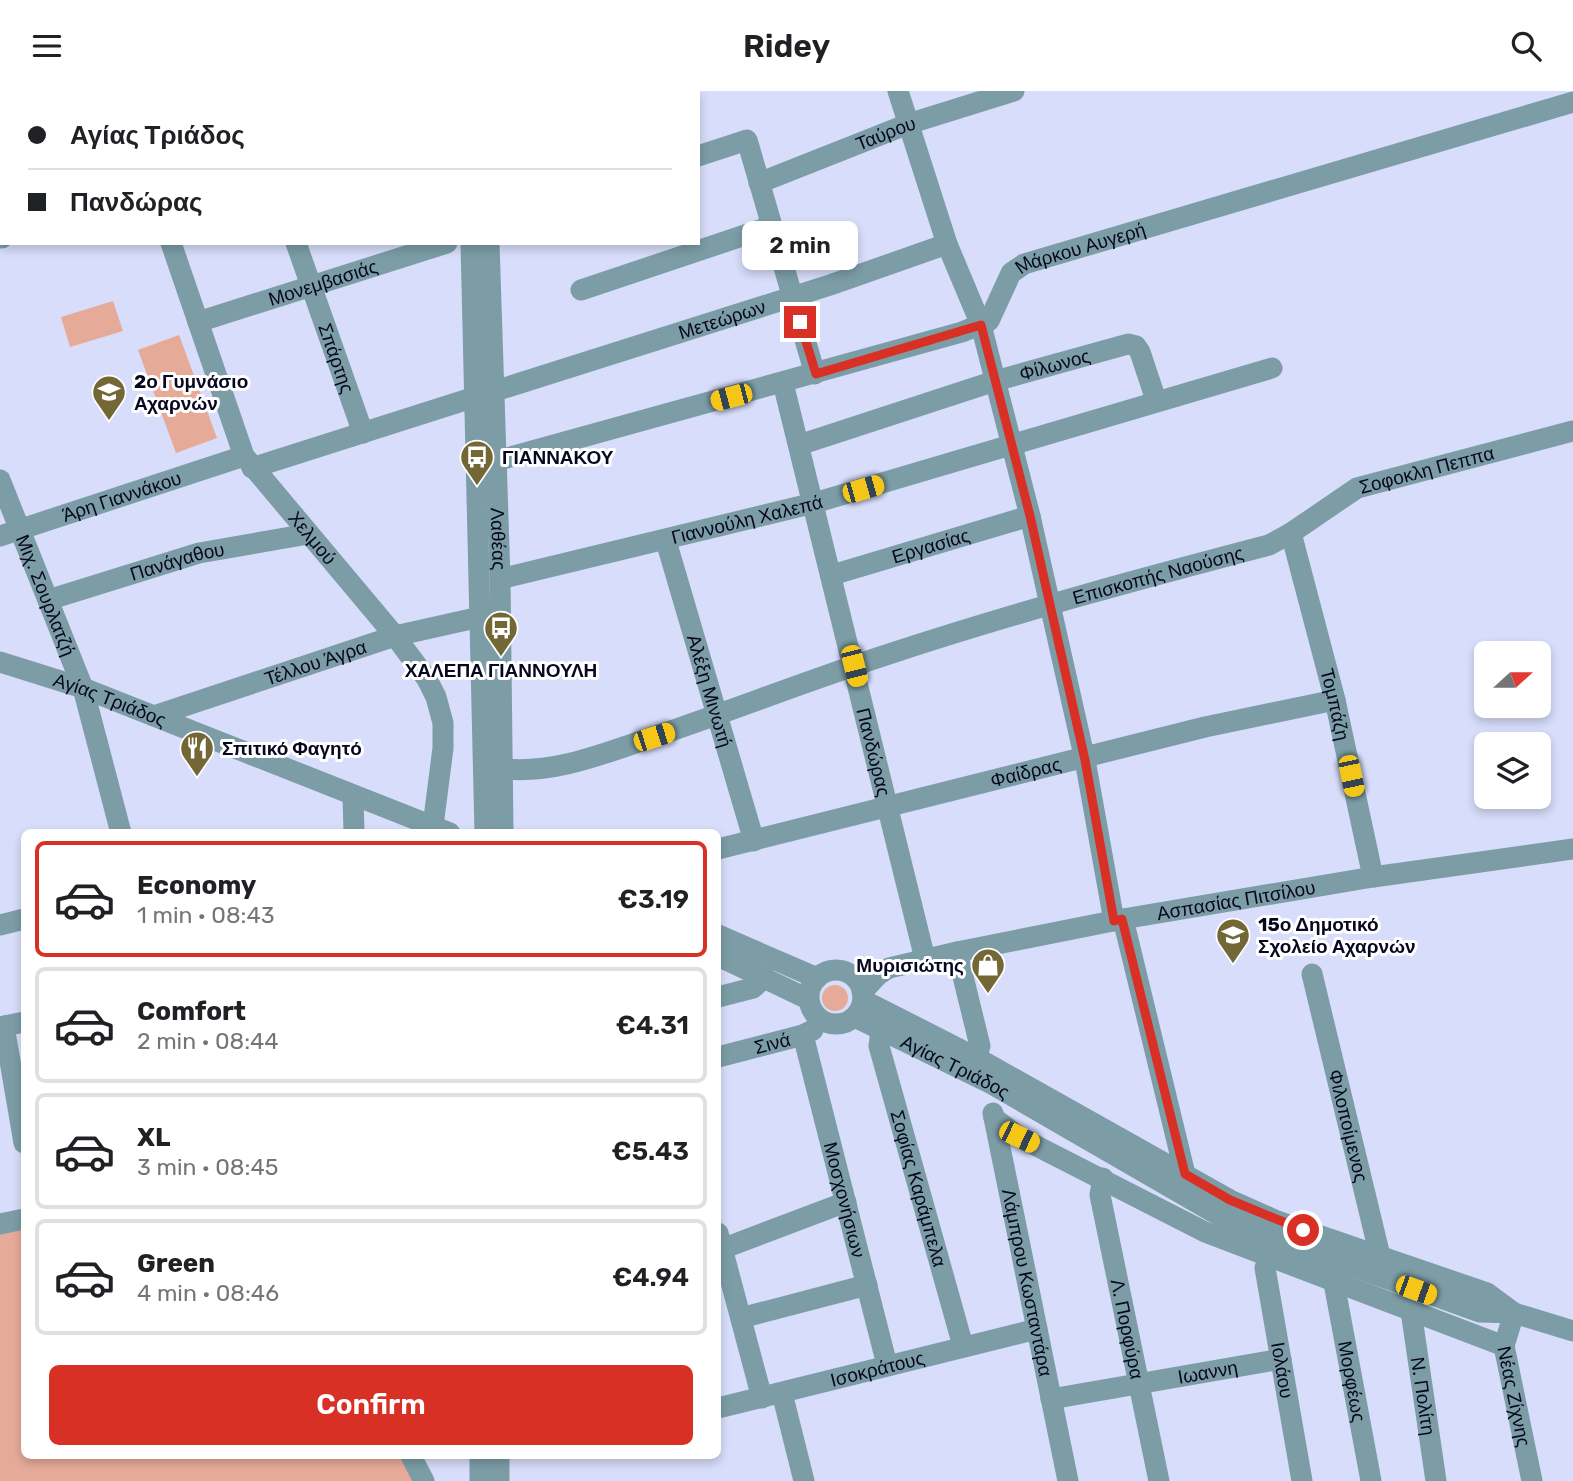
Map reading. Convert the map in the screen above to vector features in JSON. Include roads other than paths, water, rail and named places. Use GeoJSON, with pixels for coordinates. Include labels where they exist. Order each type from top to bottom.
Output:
{"type":"FeatureCollection","features":[{"type":"Feature","properties":{"kind":"street"},"geometry":{"type":"LineString","coordinates":[[898,91],[947,244],[981,325],[1030,516],[1118,920],[1181,1183]]}},
{"type":"Feature","properties":{"kind":"street","name":"Ταύρου"},"geometry":{"type":"LineString","coordinates":[[759,183],[908,124],[1014,91]]}},
{"type":"Feature","properties":{"kind":"street","name":"Μάρκου Αυγερή"},"geometry":{"type":"LineString","coordinates":[[981,325],[989,320],[1010,274],[1024,264],[1573,102]]}},
{"type":"Feature","properties":{"kind":"street"},"geometry":{"type":"LineString","coordinates":[[700,155],[747,140],[816,374]]}},
{"type":"Feature","properties":{"kind":"street"},"geometry":{"type":"LineString","coordinates":[[581,290],[772,226]]}},
{"type":"Feature","properties":{"kind":"street","name":"Μετεώρων"},"geometry":{"type":"LineString","coordinates":[[248,462],[363,433],[793,297],[947,244]]}},
{"type":"Feature","properties":{"kind":"street","name":"Χελμού"},"geometry":{"type":"LineString","coordinates":[[172,245],[248,462],[428,679],[443,723],[441,829]]}},
{"type":"Feature","properties":{"kind":"street","name":"Σπάρτης"},"geometry":{"type":"LineString","coordinates":[[297,245],[363,433]]}},
{"type":"Feature","properties":{"kind":"street","name":"Μονεμβασιάς"},"geometry":{"type":"LineString","coordinates":[[198,322],[441,245]]}},
{"type":"Feature","properties":{"kind":"street","name":"Λαθέας"},"geometry":{"type":"LineString","coordinates":[[471,245],[485,394],[496,461],[503,829]]}},
{"type":"Feature","properties":{"kind":"street","name":"Λαθέας"},"geometry":{"type":"LineString","coordinates":[[485,829],[480,617],[489,245]]}},
{"type":"Feature","properties":{"kind":"street"},"geometry":{"type":"LineString","coordinates":[[496,461],[816,374],[981,325]]}},
{"type":"Feature","properties":{"kind":"street","name":"Φίλωνος"},"geometry":{"type":"LineString","coordinates":[[799,445],[995,381],[1128,344],[1136,346],[1140,352],[1156,400]]}},
{"type":"Feature","properties":{"kind":"street","name":"Γιαννούλη Χαλεπά"},"geometry":{"type":"LineString","coordinates":[[500,579],[666,541],[814,503],[1156,400],[1272,368]]}},
{"type":"Feature","properties":{"kind":"street","name":"Πανδώρας"},"geometry":{"type":"LineString","coordinates":[[783,383],[925,959]]}},
{"type":"Feature","properties":{"kind":"street","name":"Σοφοκλη Πεππα"},"geometry":{"type":"LineString","coordinates":[[1291,533],[1357,488],[1573,431]]}},
{"type":"Feature","properties":{"kind":"street","name":"Άρη Γιαννάκου"},"geometry":{"type":"LineString","coordinates":[[10,533],[248,462]]}},
{"type":"Feature","properties":{"kind":"street","name":"Μιχ. Σουρλατζή"},"geometry":{"type":"LineString","coordinates":[[0,480],[10,533],[48,600],[83,688],[120,829]]}},
{"type":"Feature","properties":{"kind":"street","name":"Εργασίας"},"geometry":{"type":"LineString","coordinates":[[832,575],[1030,516]]}},
{"type":"Feature","properties":{"kind":"street","name":"Επισκοπής Ναούσης"},"geometry":{"type":"LineString","coordinates":[[504,769],[533,772],[564,765],[1048,603],[1269,545],[1291,533]]}},
{"type":"Feature","properties":{"kind":"street","name":"Τομπάζη"},"geometry":{"type":"LineString","coordinates":[[1291,533],[1335,700],[1373,877]]}},
{"type":"Feature","properties":{"kind":"street","name":"Πανάγαθου"},"geometry":{"type":"LineString","coordinates":[[48,600],[199,553],[308,534]]}},
{"type":"Feature","properties":{"kind":"street","name":"Αλέξη Μινωτή"},"geometry":{"type":"LineString","coordinates":[[666,541],[754,841]]}},
{"type":"Feature","properties":{"kind":"street","name":"Τέλλου Άγρα"},"geometry":{"type":"LineString","coordinates":[[154,716],[395,636],[480,617]]}},
{"type":"Feature","properties":{"kind":"street","name":"Αγίας Τριάδος"},"geometry":{"type":"LineString","coordinates":[[0,662],[83,688],[441,829]]}},
{"type":"Feature","properties":{"kind":"street","name":"Φαίδρας"},"geometry":{"type":"LineString","coordinates":[[721,848],[1085,760],[1205,727],[1335,700]]}},
{"type":"Feature","properties":{"kind":"street"},"geometry":{"type":"LineString","coordinates":[[353,795],[354,829]]}},
{"type":"Feature","properties":{"kind":"street","name":"Ασπασίας Πιτσίλου"},"geometry":{"type":"LineString","coordinates":[[860,1003],[878,975],[901,964],[1118,920],[1373,877],[1573,849]]}},
{"type":"Feature","properties":{"kind":"street"},"geometry":{"type":"LineString","coordinates":[[0,925],[21,920]]}},
{"type":"Feature","properties":{"kind":"street"},"geometry":{"type":"LineString","coordinates":[[721,936],[817,978]]}},
{"type":"Feature","properties":{"kind":"street"},"geometry":{"type":"LineString","coordinates":[[957,952],[980,1046],[974,1066]]}},
{"type":"Feature","properties":{"kind":"street"},"geometry":{"type":"LineString","coordinates":[[721,957],[808,999]]}},
{"type":"Feature","properties":{"kind":"street","name":"Ασπασίας Πιτσίλου"},"geometry":{"type":"LineString","coordinates":[[841,971],[874,962],[901,964]]}},
{"type":"Feature","properties":{"kind":"street"},"geometry":{"type":"LineString","coordinates":[[841,971],[828,971],[817,978],[808,999],[812,1011],[821,1020],[838,1025],[860,1003]]}},
{"type":"Feature","properties":{"kind":"street","name":"Αγίας Τριάδος"},"geometry":{"type":"LineString","coordinates":[[841,971],[855,978],[860,1003],[881,1030],[974,1066],[990,1083],[1181,1183]]}},
{"type":"Feature","properties":{"kind":"street","name":"Φιλοποίμενος"},"geometry":{"type":"LineString","coordinates":[[1312,974],[1377,1265]]}},
{"type":"Feature","properties":{"kind":"street"},"geometry":{"type":"LineString","coordinates":[[721,996],[753,988],[765,977]]}},
{"type":"Feature","properties":{"kind":"street","name":"Αγίας Τριάδος"},"geometry":{"type":"LineString","coordinates":[[860,1003],[1181,1183],[1232,1223],[1377,1265],[1480,1312],[1514,1313],[1573,1331]]}},
{"type":"Feature","properties":{"kind":"street","name":"Σινά"},"geometry":{"type":"LineString","coordinates":[[721,1056],[803,1035],[821,1020]]}},
{"type":"Feature","properties":{"kind":"street"},"geometry":{"type":"LineString","coordinates":[[10,1025],[9,1102],[21,1135]]}},
{"type":"Feature","properties":{"kind":"street","name":"Σοφίας Καράμπελα"},"geometry":{"type":"LineString","coordinates":[[881,1030],[879,1046],[964,1346]]}},
{"type":"Feature","properties":{"kind":"street","name":"Μοσχονήσιων"},"geometry":{"type":"LineString","coordinates":[[803,1035],[887,1365]]}},
{"type":"Feature","properties":{"kind":"street","name":"Λάμπρου Κωσταντάρα"},"geometry":{"type":"LineString","coordinates":[[990,1083],[994,1118],[1068,1481]]}},
{"type":"Feature","properties":{"kind":"street","name":"Αγίας Τριάδος"},"geometry":{"type":"LineString","coordinates":[[994,1118],[1019,1137],[1205,1232],[1504,1346]]}},
{"type":"Feature","properties":{"kind":"street","name":"Λ. Πορφύρα"},"geometry":{"type":"LineString","coordinates":[[1103,1178],[1100,1195],[1159,1481]]}},
{"type":"Feature","properties":{"kind":"street"},"geometry":{"type":"LineString","coordinates":[[721,1241],[846,1202]]}},
{"type":"Feature","properties":{"kind":"street"},"geometry":{"type":"LineString","coordinates":[[0,1224],[21,1220]]}},
{"type":"Feature","properties":{"kind":"street"},"geometry":{"type":"LineString","coordinates":[[721,1245],[741,1318],[804,1481]]}},
{"type":"Feature","properties":{"kind":"street","name":"Ιολάου"},"geometry":{"type":"LineString","coordinates":[[1268,1258],[1265,1268],[1302,1481]]}},
{"type":"Feature","properties":{"kind":"street","name":"Μορφέως"},"geometry":{"type":"LineString","coordinates":[[1334,1283],[1371,1481]]}},
{"type":"Feature","properties":{"kind":"street"},"geometry":{"type":"LineString","coordinates":[[741,1318],[867,1285]]}},
{"type":"Feature","properties":{"kind":"street","name":"Ν. Πολίτη"},"geometry":{"type":"LineString","coordinates":[[1412,1311],[1436,1481]]}},
{"type":"Feature","properties":{"kind":"street","name":"Νέας Ζίχνης"},"geometry":{"type":"LineString","coordinates":[[1514,1313],[1504,1346],[1532,1481]]}},
{"type":"Feature","properties":{"kind":"street","name":"Ισοκράτους"},"geometry":{"type":"LineString","coordinates":[[721,1408],[1037,1329]]}},
{"type":"Feature","properties":{"kind":"street","name":"Ιωαννη"},"geometry":{"type":"LineString","coordinates":[[1051,1399],[1281,1359]]}},
{"type":"Feature","properties":{"kind":"street"},"geometry":{"type":"LineString","coordinates":[[413,1459],[424,1481]]}},
{"type":"Feature","properties":{"kind":"street"},"geometry":{"type":"LineString","coordinates":[[480,1481],[494,1459]]}},
{"type":"Feature","properties":{"kind":"street"},"geometry":{"type":"LineString","coordinates":[[496,1459],[499,1481]]}},
{"type":"Feature","properties":{"kind":"place","name":"2ο Γυμνάσιο Αχαρνών"},"geometry":{"type":"Point","coordinates":[109,422]}},
{"type":"Feature","properties":{"kind":"place","name":"ΓΙΑΝΝΑΚΟΥ"},"geometry":{"type":"Point","coordinates":[477,487]}},
{"type":"Feature","properties":{"kind":"place","name":"ΧΑΛΕΠΑ ΓΙΑΝΝΟΥΛΗ"},"geometry":{"type":"Point","coordinates":[501,658]}},
{"type":"Feature","properties":{"kind":"place","name":"Σπιτικό Φαγητό"},"geometry":{"type":"Point","coordinates":[197,778]}},
{"type":"Feature","properties":{"kind":"place","name":"15ο Δημοτικό Σχολείο Αχαρνών"},"geometry":{"type":"Point","coordinates":[1233,965]}},
{"type":"Feature","properties":{"kind":"place","name":"Μυρισιώτης"},"geometry":{"type":"Point","coordinates":[988,995]}}]}
